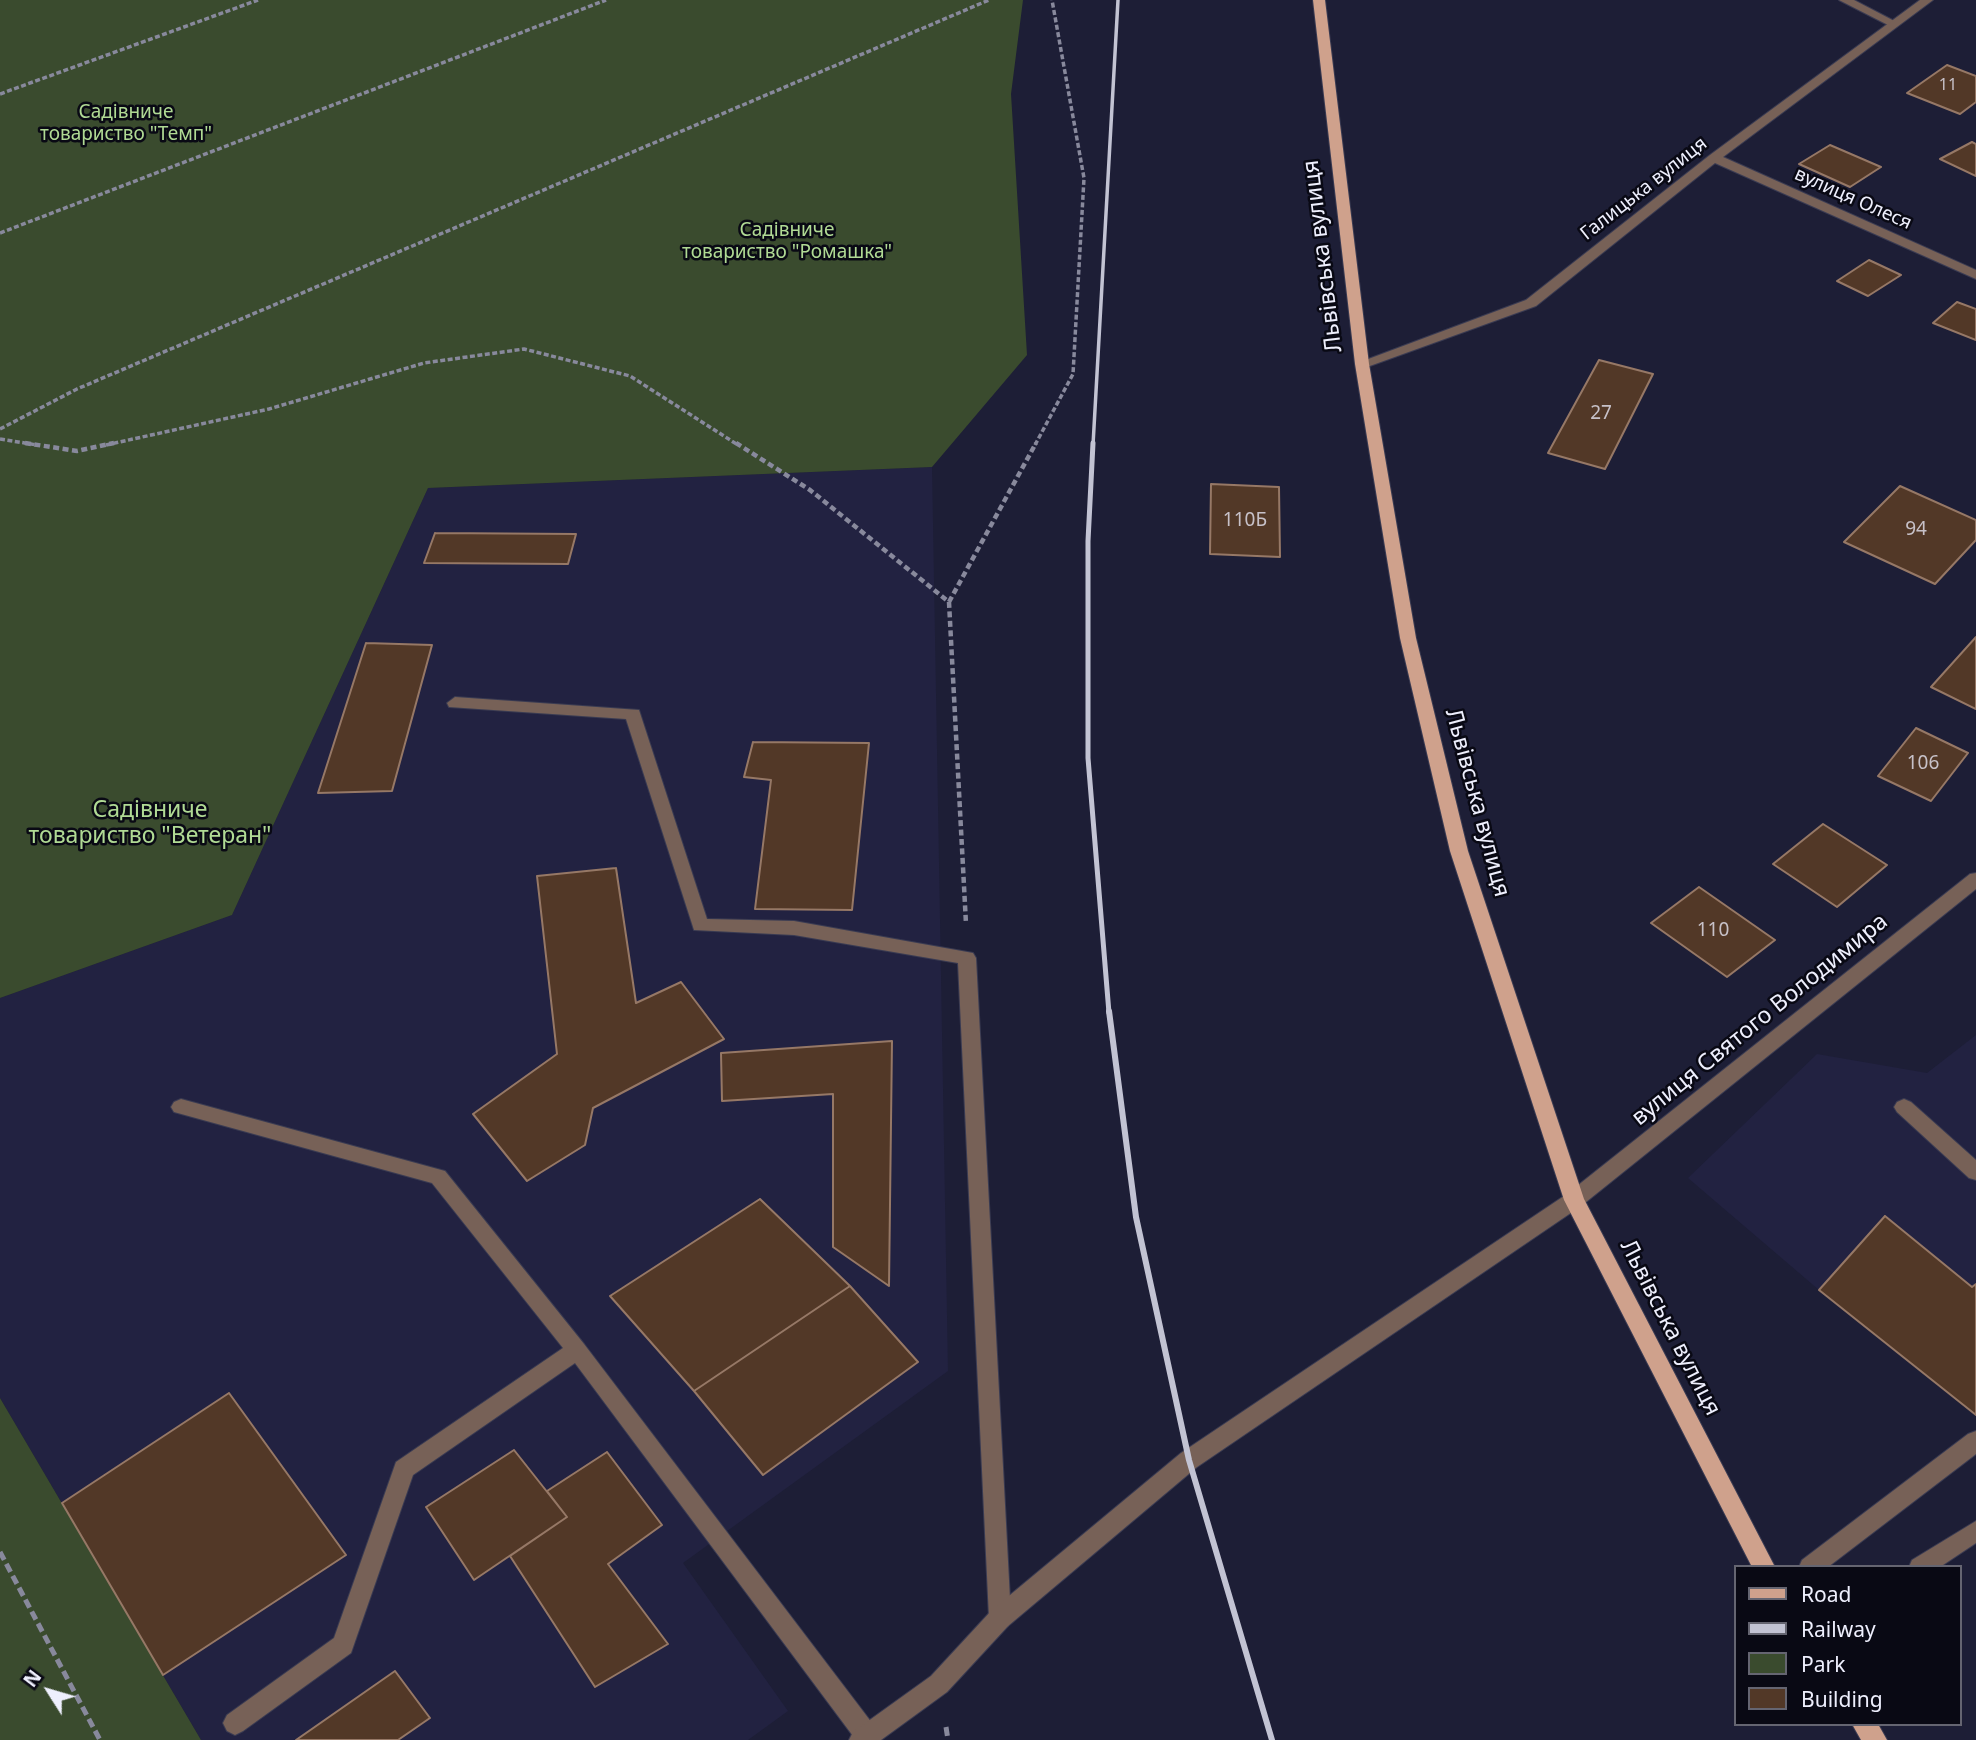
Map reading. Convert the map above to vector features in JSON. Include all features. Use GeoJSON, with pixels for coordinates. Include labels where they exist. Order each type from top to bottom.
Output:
{"type":"FeatureCollection","features":[{"type":"Feature","properties":{"kind":"main road","name":"Львівська вулиця"},"geometry":{"type":"LineString","coordinates":[[1319,0],[1362,364],[1408,638],[1460,851],[1574,1200],[1763,1565]]}},
{"type":"Feature","properties":{"kind":"street"},"geometry":{"type":"LineString","coordinates":[[1844,0],[1894,24]]}},
{"type":"Feature","properties":{"kind":"street","name":"Галицька вулиця"},"geometry":{"type":"LineString","coordinates":[[1362,364],[1531,303],[1714,158],[1927,0]]}},
{"type":"Feature","properties":{"kind":"street","name":"вулиця Олеся"},"geometry":{"type":"LineString","coordinates":[[1714,158],[1976,275]]}},
{"type":"Feature","properties":{"kind":"street"},"geometry":{"type":"LineString","coordinates":[[455,703],[633,714],[700,925],[794,928],[967,958],[1000,1618]]}},
{"type":"Feature","properties":{"kind":"street","name":"вулиця Святого Володимира"},"geometry":{"type":"LineString","coordinates":[[864,1738],[939,1684],[1000,1618],[1189,1461],[1574,1200],[1976,879]]}},
{"type":"Feature","properties":{"kind":"street"},"geometry":{"type":"LineString","coordinates":[[181,1107],[438,1177],[577,1350],[864,1738]]}},
{"type":"Feature","properties":{"kind":"street"},"geometry":{"type":"LineString","coordinates":[[1904,1107],[1976,1172]]}},
{"type":"Feature","properties":{"kind":"street"},"geometry":{"type":"LineString","coordinates":[[235,1723],[343,1645],[404,1469],[577,1350]]}},
{"type":"Feature","properties":{"kind":"street"},"geometry":{"type":"LineString","coordinates":[[1813,1565],[1976,1441]]}},
{"type":"Feature","properties":{"kind":"street"},"geometry":{"type":"LineString","coordinates":[[1923,1565],[1976,1531]]}},
{"type":"Feature","properties":{"kind":"path"},"geometry":{"type":"LineString","coordinates":[[0,94],[258,0]]}},
{"type":"Feature","properties":{"kind":"path"},"geometry":{"type":"LineString","coordinates":[[0,233],[606,0]]}},
{"type":"Feature","properties":{"kind":"path"},"geometry":{"type":"LineString","coordinates":[[0,429],[77,389],[989,0]]}},
{"type":"Feature","properties":{"kind":"path"},"geometry":{"type":"LineString","coordinates":[[967,958],[949,602],[1073,374],[1084,178],[1052,0]]}},
{"type":"Feature","properties":{"kind":"path"},"geometry":{"type":"LineString","coordinates":[[0,439],[77,451],[269,409],[424,363],[524,349],[630,376],[810,490],[949,602]]}},
{"type":"Feature","properties":{"kind":"path"},"geometry":{"type":"LineString","coordinates":[[0,1552],[100,1740]]}},
{"type":"Feature","properties":{"kind":"shaded area"},"geometry":{"type":"Polygon","coordinates":[[[932,467],[948,1371],[683,1563],[788,1711],[748,1740],[201,1740],[0,1398],[0,998],[232,915],[428,488],[932,467]]]}},
{"type":"Feature","properties":{"kind":"shaded area"},"geometry":{"type":"Polygon","coordinates":[[[1976,1035],[1976,1415],[1819,1290],[1688,1178],[1817,1054],[1927,1073],[1976,1035]]]}},
{"type":"Feature","properties":{"kind":"green space","name":"Садівниче товариство \"Ромашка\""},"geometry":{"type":"Polygon","coordinates":[[[0,0],[1023,0],[1011,94],[1027,355],[932,467],[428,488],[232,915],[0,998],[0,0]]]}},
{"type":"Feature","properties":{"kind":"green space"},"geometry":{"type":"Polygon","coordinates":[[[0,1398],[201,1740],[0,1740],[0,1398]]]}},
{"type":"Feature","properties":{"kind":"building"},"geometry":{"type":"Polygon","coordinates":[[[1947,65],[1976,76],[1976,102],[1960,114],[1907,93],[1947,65]]]}},
{"type":"Feature","properties":{"kind":"building"},"geometry":{"type":"Polygon","coordinates":[[[1972,142],[1976,144],[1976,176],[1940,159],[1972,142]]]}},
{"type":"Feature","properties":{"kind":"building"},"geometry":{"type":"Polygon","coordinates":[[[1830,145],[1881,167],[1850,187],[1799,164],[1830,145]]]}},
{"type":"Feature","properties":{"kind":"building"},"geometry":{"type":"Polygon","coordinates":[[[1869,260],[1901,275],[1868,296],[1837,281],[1869,260]]]}},
{"type":"Feature","properties":{"kind":"building"},"geometry":{"type":"Polygon","coordinates":[[[1957,302],[1976,309],[1976,340],[1933,323],[1957,302]]]}},
{"type":"Feature","properties":{"kind":"building"},"geometry":{"type":"Polygon","coordinates":[[[1599,360],[1653,374],[1605,469],[1548,453],[1599,360]]]}},
{"type":"Feature","properties":{"kind":"building"},"geometry":{"type":"Polygon","coordinates":[[[1211,484],[1279,487],[1280,557],[1210,554],[1211,484]]]}},
{"type":"Feature","properties":{"kind":"building"},"geometry":{"type":"Polygon","coordinates":[[[1900,486],[1976,520],[1976,540],[1935,584],[1844,542],[1900,486]]]}},
{"type":"Feature","properties":{"kind":"building"},"geometry":{"type":"Polygon","coordinates":[[[435,533],[576,534],[568,564],[424,563],[435,533]]]}},
{"type":"Feature","properties":{"kind":"building"},"geometry":{"type":"Polygon","coordinates":[[[1976,637],[1976,709],[1931,687],[1976,637]]]}},
{"type":"Feature","properties":{"kind":"building"},"geometry":{"type":"Polygon","coordinates":[[[366,643],[432,645],[392,791],[318,793],[366,643]]]}},
{"type":"Feature","properties":{"kind":"building"},"geometry":{"type":"Polygon","coordinates":[[[1916,728],[1968,753],[1931,801],[1878,776],[1916,728]]]}},
{"type":"Feature","properties":{"kind":"building"},"geometry":{"type":"Polygon","coordinates":[[[753,742],[869,743],[852,910],[755,909],[771,780],[744,777],[753,742]]]}},
{"type":"Feature","properties":{"kind":"building"},"geometry":{"type":"Polygon","coordinates":[[[1823,824],[1887,865],[1837,907],[1773,864],[1823,824]]]}},
{"type":"Feature","properties":{"kind":"building"},"geometry":{"type":"Polygon","coordinates":[[[616,868],[636,1003],[681,982],[724,1039],[593,1108],[585,1145],[527,1181],[473,1114],[557,1054],[537,876],[616,868]]]}},
{"type":"Feature","properties":{"kind":"building"},"geometry":{"type":"Polygon","coordinates":[[[1699,887],[1775,940],[1727,977],[1651,923],[1699,887]]]}},
{"type":"Feature","properties":{"kind":"building"},"geometry":{"type":"Polygon","coordinates":[[[892,1041],[889,1286],[833,1247],[833,1094],[722,1101],[721,1053],[892,1041]]]}},
{"type":"Feature","properties":{"kind":"building"},"geometry":{"type":"Polygon","coordinates":[[[760,1199],[850,1286],[694,1391],[610,1296],[760,1199]]]}},
{"type":"Feature","properties":{"kind":"building"},"geometry":{"type":"Polygon","coordinates":[[[1885,1216],[1972,1287],[1976,1284],[1976,1415],[1819,1290],[1885,1216]]]}},
{"type":"Feature","properties":{"kind":"building"},"geometry":{"type":"Polygon","coordinates":[[[850,1286],[918,1362],[763,1475],[694,1391],[850,1286]]]}},
{"type":"Feature","properties":{"kind":"building"},"geometry":{"type":"Polygon","coordinates":[[[229,1393],[346,1555],[163,1675],[62,1503],[229,1393]]]}},
{"type":"Feature","properties":{"kind":"building"},"geometry":{"type":"Polygon","coordinates":[[[514,1450],[567,1517],[474,1580],[426,1507],[514,1450]]]}},
{"type":"Feature","properties":{"kind":"building"},"geometry":{"type":"Polygon","coordinates":[[[607,1452],[662,1525],[608,1564],[668,1644],[595,1687],[510,1556],[567,1517],[547,1491],[607,1452]]]}},
{"type":"Feature","properties":{"kind":"building"},"geometry":{"type":"Polygon","coordinates":[[[395,1671],[430,1718],[398,1740],[296,1740],[395,1671]]]}},
{"type":"Feature","properties":{"kind":"railway"},"geometry":{"type":"LineString","coordinates":[[1093,445],[1118,0]]}},
{"type":"Feature","properties":{"kind":"railway"},"geometry":{"type":"LineString","coordinates":[[1093,443],[1088,541],[1088,758],[1109,1013]]}},
{"type":"Feature","properties":{"kind":"railway"},"geometry":{"type":"LineString","coordinates":[[1109,1011],[1136,1217],[1189,1460],[1272,1740]]}},
{"type":"Feature","properties":{"kind":"park label","name":"Садівниче товариство \"Темп\""},"geometry":{"type":"Point","coordinates":[126,124]}},
{"type":"Feature","properties":{"kind":"park label","name":"Садівниче товариство \"Ветеран\""},"geometry":{"type":"Point","coordinates":[150,823]}}]}
